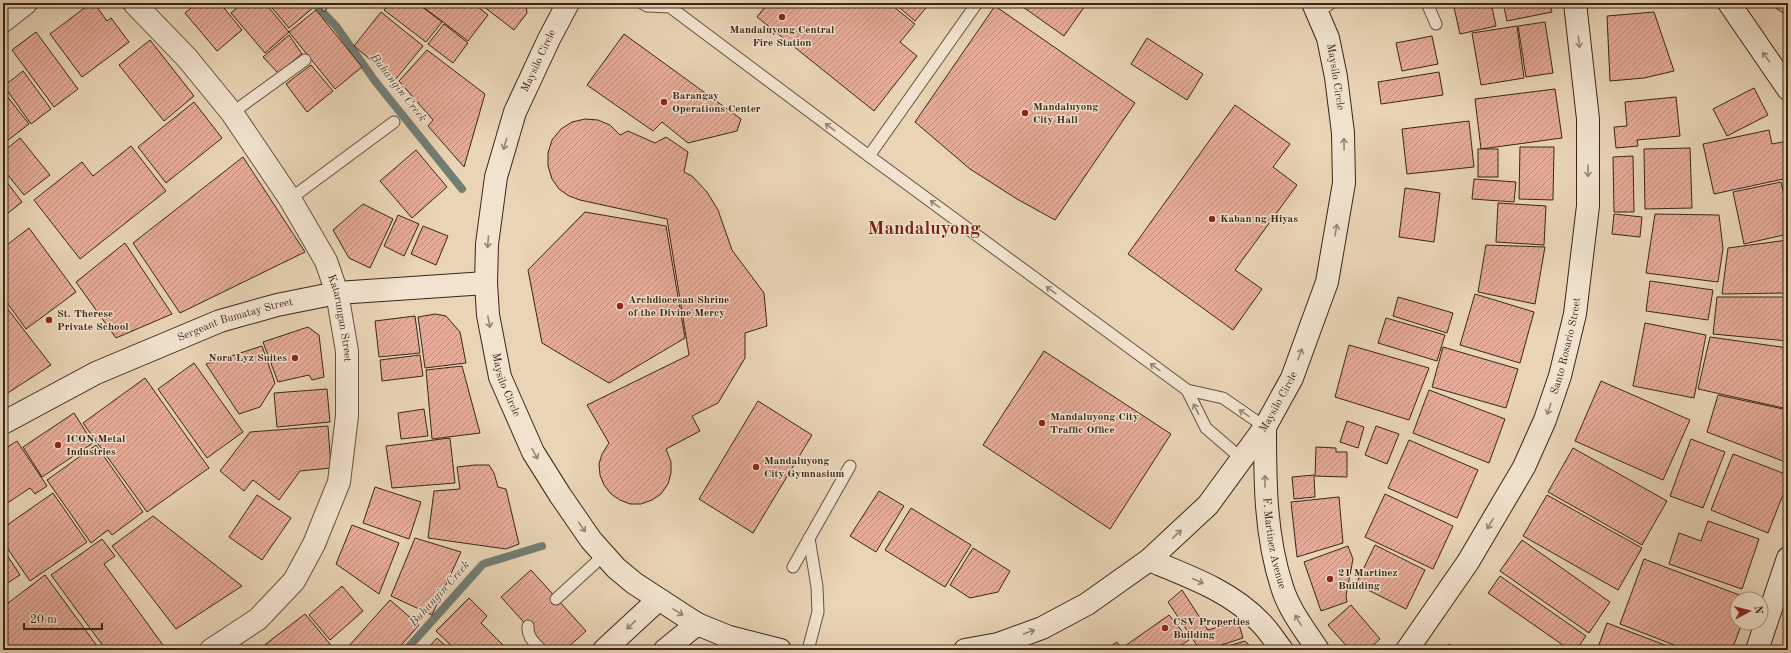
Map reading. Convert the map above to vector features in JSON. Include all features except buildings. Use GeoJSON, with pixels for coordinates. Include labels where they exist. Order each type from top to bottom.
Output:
{"type":"FeatureCollection","features":[{"type":"Feature","properties":{"kind":"street"},"geometry":{"type":"LineString","coordinates":[[3,21],[26,3]]}},
{"type":"Feature","properties":{"kind":"street","name":"Katarungan Street"},"geometry":{"type":"LineString","coordinates":[[134,3],[187,58],[232,113],[290,199],[326,262],[337,293],[347,350],[347,416],[339,482],[314,544],[294,581],[258,619],[211,650]]}},
{"type":"Feature","properties":{"kind":"street","name":"Maysilo Circle"},"geometry":{"type":"LineString","coordinates":[[568,3],[548,39],[515,112],[498,170],[487,244],[486,283],[488,315],[500,377],[533,452],[560,496],[591,540],[604,555],[634,583],[725,643],[780,650]]}},
{"type":"Feature","properties":{"kind":"street","name":"Santo Rosario Street"},"geometry":{"type":"LineString","coordinates":[[1407,650],[1468,562],[1524,467],[1545,420],[1560,376],[1575,314],[1588,206],[1588,119],[1575,3]]}},
{"type":"Feature","properties":{"kind":"street"},"geometry":{"type":"LineString","coordinates":[[1729,3],[1788,89]]}},
{"type":"Feature","properties":{"kind":"street","name":"Maysilo Circle"},"geometry":{"type":"LineString","coordinates":[[965,650],[998,644],[1042,628],[1087,604],[1149,560],[1208,505],[1265,427],[1292,378],[1327,282],[1344,183],[1343,133],[1336,78],[1320,6]]}},
{"type":"Feature","properties":{"kind":"street","name":"Sergeant Bumatay Street"},"geometry":{"type":"LineString","coordinates":[[3,423],[96,373],[220,321],[277,305],[337,293],[486,283]]}},
{"type":"Feature","properties":{"kind":"street","name":"F. Martinez Avenue"},"geometry":{"type":"LineString","coordinates":[[1265,427],[1265,487],[1272,548],[1282,588],[1298,621],[1318,650]]}},
{"type":"Feature","properties":{"kind":"street"},"geometry":{"type":"LineString","coordinates":[[1757,650],[1788,558]]}},
{"type":"Feature","properties":{"kind":"street"},"geometry":{"type":"LineString","coordinates":[[1149,560],[1202,583],[1236,601],[1262,623],[1282,650]]}},
{"type":"Feature","properties":{"kind":"street"},"geometry":{"type":"LineString","coordinates":[[604,650],[658,600]]}},
{"type":"Feature","properties":{"kind":"street"},"geometry":{"type":"LineString","coordinates":[[665,650],[697,624]]}},
{"type":"Feature","properties":{"kind":"lane"},"geometry":{"type":"LineString","coordinates":[[869,156],[977,3]]}},
{"type":"Feature","properties":{"kind":"lane"},"geometry":{"type":"LineString","coordinates":[[1427,3],[1436,24]]}},
{"type":"Feature","properties":{"kind":"lane"},"geometry":{"type":"LineString","coordinates":[[646,4],[670,5],[869,156],[1187,390],[1223,398],[1265,427]]}},
{"type":"Feature","properties":{"kind":"lane"},"geometry":{"type":"LineString","coordinates":[[232,113],[305,60]]}},
{"type":"Feature","properties":{"kind":"lane"},"geometry":{"type":"LineString","coordinates":[[290,199],[394,122]]}},
{"type":"Feature","properties":{"kind":"lane"},"geometry":{"type":"LineString","coordinates":[[1187,390],[1206,428],[1242,459]]}},
{"type":"Feature","properties":{"kind":"lane"},"geometry":{"type":"LineString","coordinates":[[792,567],[850,466]]}},
{"type":"Feature","properties":{"kind":"lane"},"geometry":{"type":"LineString","coordinates":[[808,538],[818,587],[818,612],[808,650]]}},
{"type":"Feature","properties":{"kind":"lane"},"geometry":{"type":"LineString","coordinates":[[556,599],[604,555]]}},
{"type":"Feature","properties":{"kind":"lane"},"geometry":{"type":"LineString","coordinates":[[528,626],[527,632],[530,639],[541,650]]}},
{"type":"Feature","properties":{"kind":"waterway","name":"Buhangin Creek"},"geometry":{"type":"LineString","coordinates":[[314,3],[336,26],[375,81],[462,189]]}},
{"type":"Feature","properties":{"kind":"waterway","name":"Buhangin Creek"},"geometry":{"type":"LineString","coordinates":[[406,650],[483,564],[542,546]]}},
{"type":"Feature","properties":{"kind":"place","name":"Mandaluyong Central Fire Station"},"geometry":{"type":"Point","coordinates":[782,17]}},
{"type":"Feature","properties":{"kind":"place","name":"Barangay Operations Center"},"geometry":{"type":"Point","coordinates":[664,102]}},
{"type":"Feature","properties":{"kind":"place","name":"Mandaluyong City Hall"},"geometry":{"type":"Point","coordinates":[1025,113]}},
{"type":"Feature","properties":{"kind":"place","name":"Kaban ng Hiyas"},"geometry":{"type":"Point","coordinates":[1212,219]}},
{"type":"Feature","properties":{"kind":"place","name":"Archdiocesan Shrine of the Divine Mercy"},"geometry":{"type":"Point","coordinates":[620,306]}},
{"type":"Feature","properties":{"kind":"place","name":"St. Therese Private School"},"geometry":{"type":"Point","coordinates":[49,320]}},
{"type":"Feature","properties":{"kind":"place","name":"Nora Lyz Suites"},"geometry":{"type":"Point","coordinates":[295,358]}},
{"type":"Feature","properties":{"kind":"place","name":"Mandaluyong City Traffic Office"},"geometry":{"type":"Point","coordinates":[1042,423]}},
{"type":"Feature","properties":{"kind":"place","name":"ICON Metal Industries"},"geometry":{"type":"Point","coordinates":[58,445]}},
{"type":"Feature","properties":{"kind":"place","name":"Mandaluyong City Gymnasium"},"geometry":{"type":"Point","coordinates":[756,467]}},
{"type":"Feature","properties":{"kind":"place","name":"21 Martinez Building"},"geometry":{"type":"Point","coordinates":[1330,579]}},
{"type":"Feature","properties":{"kind":"place","name":"CSV Properties Building"},"geometry":{"type":"Point","coordinates":[1165,628]}},
{"type":"Feature","properties":{"kind":"district","name":"Mandaluyong"},"geometry":{"type":"Point","coordinates":[924,229]}}]}
